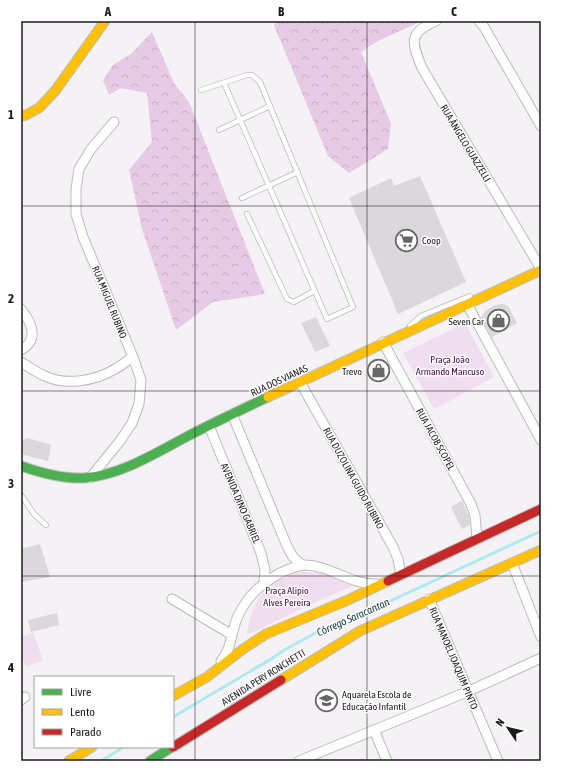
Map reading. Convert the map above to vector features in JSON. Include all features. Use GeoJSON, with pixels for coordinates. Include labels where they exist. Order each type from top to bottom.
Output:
{"type":"FeatureCollection","features":[{"type":"Feature","properties":{"kind":"main road"},"geometry":{"type":"LineString","coordinates":[[21,116],[39,108],[55,91],[102,23]]}},
{"type":"Feature","properties":{"kind":"main road","name":"RUA DOS VIANAS"},"geometry":{"type":"LineString","coordinates":[[21,466],[64,477],[90,478],[116,471],[143,460],[232,414],[383,342],[541,269]]}},
{"type":"Feature","properties":{"kind":"main road"},"geometry":{"type":"LineString","coordinates":[[174,694],[207,677],[243,649],[266,634],[389,582],[541,509]]}},
{"type":"Feature","properties":{"kind":"main road","name":"AVENIDA PERY RONCHETTI"},"geometry":{"type":"LineString","coordinates":[[174,746],[360,631],[541,550]]}},
{"type":"Feature","properties":{"kind":"main road"},"geometry":{"type":"LineString","coordinates":[[69,761],[90,748]]}},
{"type":"Feature","properties":{"kind":"main road","name":"AVENIDA PERY RONCHETTI"},"geometry":{"type":"LineString","coordinates":[[150,761],[171,748]]}},
{"type":"Feature","properties":{"kind":"street","name":"RUA ÂNGELO GUAZZELLI"},"geometry":{"type":"LineString","coordinates":[[436,21],[426,25],[418,31],[414,38],[415,48],[422,68],[541,269]]}},
{"type":"Feature","properties":{"kind":"street"},"geometry":{"type":"LineString","coordinates":[[479,21],[484,27],[541,126]]}},
{"type":"Feature","properties":{"kind":"street","name":"RUA MIGUEL RUBINO"},"geometry":{"type":"LineString","coordinates":[[90,478],[120,441],[132,423],[139,404],[140,380],[83,236],[76,214],[76,189],[79,169],[91,149],[114,122]]}},
{"type":"Feature","properties":{"kind":"street"},"geometry":{"type":"LineString","coordinates":[[467,304],[541,440]]}},
{"type":"Feature","properties":{"kind":"street"},"geometry":{"type":"LineString","coordinates":[[21,309],[31,327],[33,335],[27,347],[21,350]]}},
{"type":"Feature","properties":{"kind":"street","name":"RUA JACOB SCOPEL"},"geometry":{"type":"LineString","coordinates":[[383,342],[472,504],[475,515],[477,539]]}},
{"type":"Feature","properties":{"kind":"street"},"geometry":{"type":"LineString","coordinates":[[21,362],[45,376],[59,381],[76,381],[94,378],[114,370],[132,357]]}},
{"type":"Feature","properties":{"kind":"street","name":"RUA DUZOLINA GUIDO RUBINO"},"geometry":{"type":"LineString","coordinates":[[300,382],[392,547],[398,560],[401,575]]}},
{"type":"Feature","properties":{"kind":"street"},"geometry":{"type":"LineString","coordinates":[[232,414],[286,546],[293,557],[302,565]]}},
{"type":"Feature","properties":{"kind":"street","name":"AVENIDA DINO GABRIEL"},"geometry":{"type":"LineString","coordinates":[[208,426],[261,553],[265,570],[264,582]]}},
{"type":"Feature","properties":{"kind":"street"},"geometry":{"type":"LineString","coordinates":[[512,563],[541,637]]}},
{"type":"Feature","properties":{"kind":"street"},"geometry":{"type":"LineString","coordinates":[[174,694],[221,661],[226,655],[238,616],[247,602],[264,582],[286,570],[302,565],[315,566],[327,569],[361,583],[377,584],[389,582]]}},
{"type":"Feature","properties":{"kind":"street"},"geometry":{"type":"LineString","coordinates":[[172,599],[232,635]]}},
{"type":"Feature","properties":{"kind":"street","name":"RUA MANOEL JOAQUIM PINTO"},"geometry":{"type":"LineString","coordinates":[[429,599],[498,761]]}},
{"type":"Feature","properties":{"kind":"street"},"geometry":{"type":"LineString","coordinates":[[299,761],[469,691],[541,658]]}},
{"type":"Feature","properties":{"kind":"street"},"geometry":{"type":"LineString","coordinates":[[374,730],[387,761]]}},
{"type":"Feature","properties":{"kind":"lane"},"geometry":{"type":"LineString","coordinates":[[201,90],[224,83],[247,76],[252,75],[260,82],[353,307],[327,319],[224,83]]}},
{"type":"Feature","properties":{"kind":"lane"},"geometry":{"type":"LineString","coordinates":[[219,130],[270,106]]}},
{"type":"Feature","properties":{"kind":"lane"},"geometry":{"type":"LineString","coordinates":[[242,198],[298,172]]}},
{"type":"Feature","properties":{"kind":"lane"},"geometry":{"type":"LineString","coordinates":[[247,214],[287,299],[294,302],[314,291]]}},
{"type":"Feature","properties":{"kind":"lane"},"geometry":{"type":"LineString","coordinates":[[407,331],[421,316],[472,296],[484,296]]}},
{"type":"Feature","properties":{"kind":"lane"},"geometry":{"type":"LineString","coordinates":[[21,495],[34,514],[46,525]]}},
{"type":"Feature","properties":{"kind":"green space"},"geometry":{"type":"Polygon","coordinates":[[[278,21],[422,21],[378,41],[361,52],[391,124],[388,149],[349,173],[328,156],[274,25],[278,21]]]}},
{"type":"Feature","properties":{"kind":"green space"},"geometry":{"type":"Polygon","coordinates":[[[152,32],[174,83],[189,102],[265,294],[213,302],[176,330],[142,229],[129,170],[152,142],[147,93],[121,88],[109,95],[103,80],[113,65],[131,54],[152,32]]]}},
{"type":"Feature","properties":{"kind":"green space","name":"Praça João Armando Mancuso"},"geometry":{"type":"Polygon","coordinates":[[[465,323],[494,377],[434,409],[403,353],[465,323]]]}},
{"type":"Feature","properties":{"kind":"green space","name":"Praça Alipio Alves Pereira"},"geometry":{"type":"Polygon","coordinates":[[[299,572],[330,572],[353,586],[247,635],[252,612],[259,598],[276,582],[299,572]]]}},
{"type":"Feature","properties":{"kind":"green space"},"geometry":{"type":"Polygon","coordinates":[[[33,632],[43,660],[26,667],[21,651],[21,637],[33,632]]]}},
{"type":"Feature","properties":{"kind":"building","name":"Coop"},"geometry":{"type":"Polygon","coordinates":[[[420,176],[466,282],[398,314],[349,198],[391,178],[394,186],[420,176]]]}},
{"type":"Feature","properties":{"kind":"building","name":"Seven Car"},"geometry":{"type":"Polygon","coordinates":[[[502,304],[508,306],[517,323],[492,337],[481,318],[485,311],[495,305],[502,304]]]}},
{"type":"Feature","properties":{"kind":"building"},"geometry":{"type":"Polygon","coordinates":[[[316,317],[330,346],[315,352],[301,323],[316,317]]]}},
{"type":"Feature","properties":{"kind":"building"},"geometry":{"type":"Polygon","coordinates":[[[28,438],[51,445],[48,461],[21,454],[21,441],[28,438]]]}},
{"type":"Feature","properties":{"kind":"building"},"geometry":{"type":"Polygon","coordinates":[[[462,501],[469,516],[470,525],[462,529],[451,507],[462,501]]]}},
{"type":"Feature","properties":{"kind":"building"},"geometry":{"type":"Polygon","coordinates":[[[40,544],[50,577],[21,582],[21,549],[40,544]]]}},
{"type":"Feature","properties":{"kind":"building"},"geometry":{"type":"Polygon","coordinates":[[[57,613],[59,625],[31,632],[28,620],[57,613]]]}},
{"type":"Feature","properties":{"kind":"waterway","name":"Córrego Saracantan"},"geometry":{"type":"LineString","coordinates":[[174,716],[286,649],[323,629],[358,616],[541,531]]}},
{"type":"Feature","properties":{"kind":"waterway","name":"Córrego Saracantan"},"geometry":{"type":"LineString","coordinates":[[101,761],[122,748]]}},
{"type":"Feature","properties":{"kind":"traffic: fast"},"geometry":{"type":"LineString","coordinates":[[21,466],[68,478],[84,478],[111,473],[151,456],[268,397]]}},
{"type":"Feature","properties":{"kind":"traffic: fast"},"geometry":{"type":"LineString","coordinates":[[150,761],[170,748]]}},
{"type":"Feature","properties":{"kind":"traffic: slow"},"geometry":{"type":"LineString","coordinates":[[21,116],[39,108],[55,91],[105,21]]}},
{"type":"Feature","properties":{"kind":"traffic: slow"},"geometry":{"type":"LineString","coordinates":[[268,397],[541,270]]}},
{"type":"Feature","properties":{"kind":"traffic: slow"},"geometry":{"type":"LineString","coordinates":[[281,680],[360,631],[541,550]]}},
{"type":"Feature","properties":{"kind":"traffic: slow"},"geometry":{"type":"LineString","coordinates":[[174,695],[207,677],[243,649],[266,634],[348,600],[388,581]]}},
{"type":"Feature","properties":{"kind":"traffic: slow"},"geometry":{"type":"LineString","coordinates":[[69,761],[90,748]]}},
{"type":"Feature","properties":{"kind":"traffic: jam"},"geometry":{"type":"LineString","coordinates":[[388,581],[541,509]]}},
{"type":"Feature","properties":{"kind":"traffic: jam"},"geometry":{"type":"LineString","coordinates":[[174,746],[281,680]]}},
{"type":"Feature","properties":{"kind":"place","name":"Coop"},"geometry":{"type":"Point","coordinates":[407,240]}},
{"type":"Feature","properties":{"kind":"place","name":"Seven Car"},"geometry":{"type":"Point","coordinates":[499,321]}},
{"type":"Feature","properties":{"kind":"place","name":"Trevo"},"geometry":{"type":"Point","coordinates":[378,371]}},
{"type":"Feature","properties":{"kind":"place","name":"Aquarela Escola de Educação Infantil"},"geometry":{"type":"Point","coordinates":[327,700]}}]}
